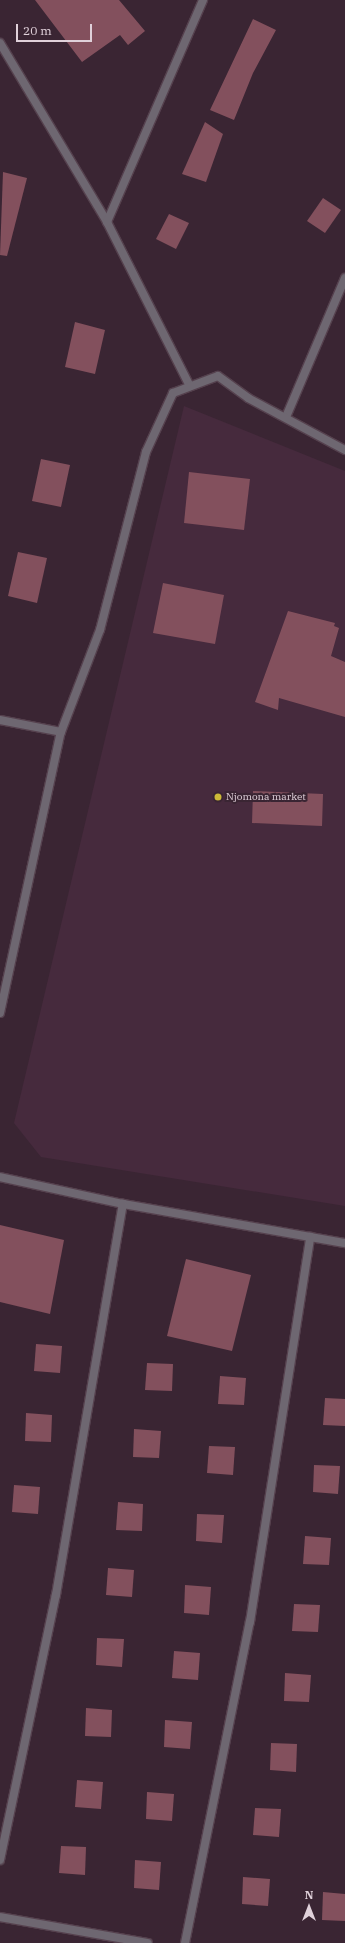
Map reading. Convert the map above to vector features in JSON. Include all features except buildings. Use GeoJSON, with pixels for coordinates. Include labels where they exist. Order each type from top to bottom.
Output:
{"type":"FeatureCollection","features":[{"type":"Feature","properties":{"kind":"lane"},"geometry":{"type":"LineString","coordinates":[[107,222],[202,0]]}},
{"type":"Feature","properties":{"kind":"lane"},"geometry":{"type":"LineString","coordinates":[[0,43],[107,222],[190,386]]}},
{"type":"Feature","properties":{"kind":"lane"},"geometry":{"type":"LineString","coordinates":[[286,417],[345,278]]}},
{"type":"Feature","properties":{"kind":"lane"},"geometry":{"type":"LineString","coordinates":[[0,1014],[61,732],[100,630],[146,452],[173,393],[218,376],[248,398],[286,417],[345,450]]}},
{"type":"Feature","properties":{"kind":"lane"},"geometry":{"type":"LineString","coordinates":[[0,720],[61,732]]}},
{"type":"Feature","properties":{"kind":"lane"},"geometry":{"type":"LineString","coordinates":[[0,1177],[123,1204],[345,1243]]}},
{"type":"Feature","properties":{"kind":"lane"},"geometry":{"type":"LineString","coordinates":[[0,1860],[56,1596],[123,1204]]}},
{"type":"Feature","properties":{"kind":"lane"},"geometry":{"type":"LineString","coordinates":[[185,1943],[250,1622],[310,1237]]}},
{"type":"Feature","properties":{"kind":"lane"},"geometry":{"type":"LineString","coordinates":[[0,1917],[148,1943]]}},
{"type":"Feature","properties":{"kind":"shaded area","name":"Njomona market"},"geometry":{"type":"Polygon","coordinates":[[[184,406],[345,471],[345,1206],[41,1157],[14,1123],[184,406]]]}},
{"type":"Feature","properties":{"kind":"place","name":"Njomona market"},"geometry":{"type":"Point","coordinates":[218,797]}}]}
